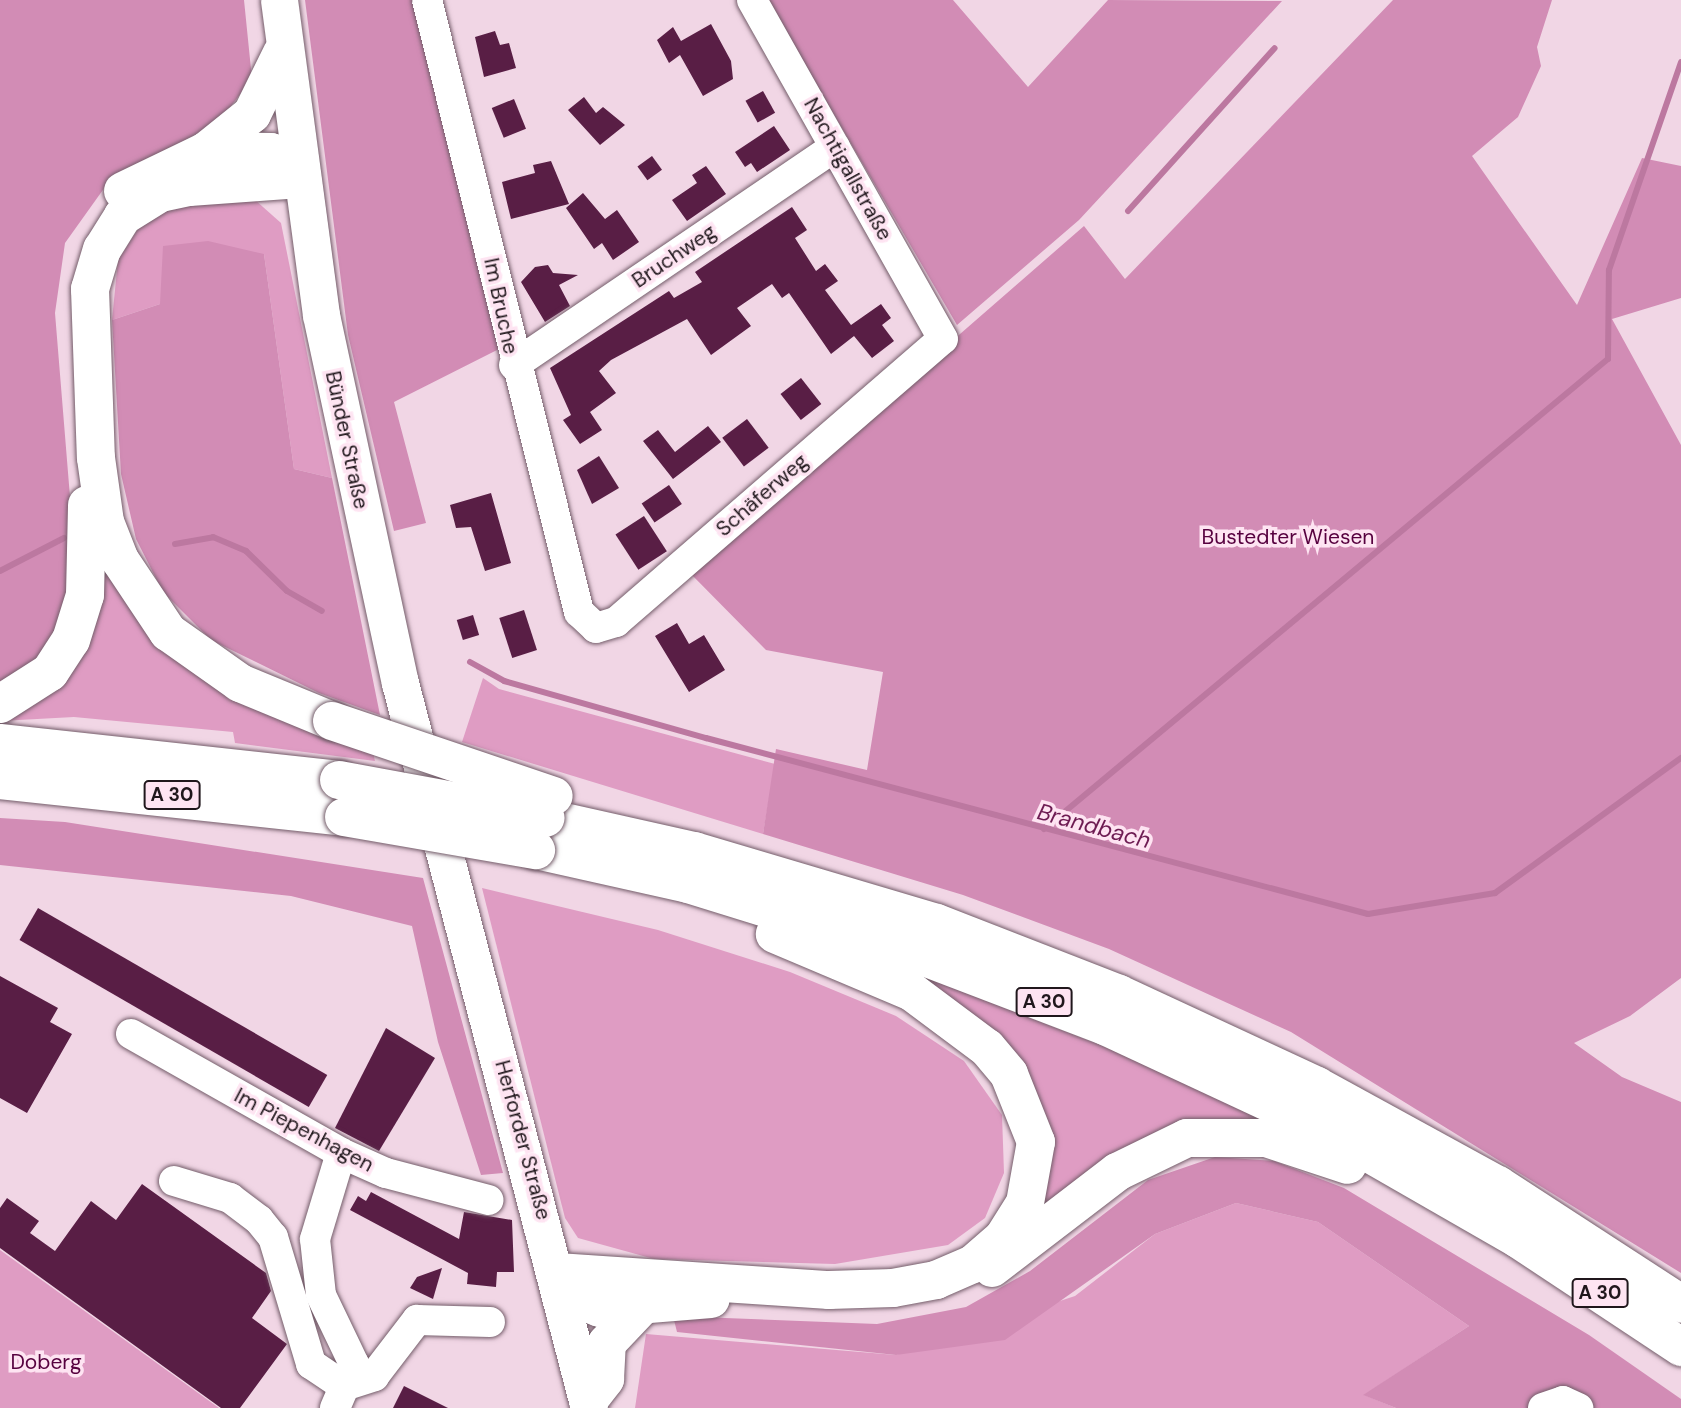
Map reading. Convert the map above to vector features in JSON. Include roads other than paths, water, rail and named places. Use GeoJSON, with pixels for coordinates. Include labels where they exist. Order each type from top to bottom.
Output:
{"type":"FeatureCollection","features":[{"type":"Feature","properties":{"kind":"highway"},"geometry":{"type":"LineString","coordinates":[[0,704],[50,672],[71,639],[85,595],[91,546],[72,289],[85,239],[125,189],[205,151],[252,114],[282,53]]}},
{"type":"Feature","properties":{"kind":"highway"},"geometry":{"type":"LineString","coordinates":[[205,151],[271,152],[300,179]]}},
{"type":"Feature","properties":{"kind":"highway"},"geometry":{"type":"LineString","coordinates":[[300,179],[189,187],[160,193],[123,216],[102,249],[90,289],[96,458],[105,522],[120,560],[168,632],[240,683],[332,721],[545,821],[556,871],[779,935],[912,992],[959,1022],[1009,1074],[1036,1142],[1025,1203],[1003,1238],[973,1264],[936,1280],[829,1290],[557,1272]]}},
{"type":"Feature","properties":{"kind":"highway","name":"A 30"},"geometry":{"type":"LineString","coordinates":[[0,743],[339,780],[694,850],[937,923],[1119,993],[1317,1086],[1498,1185],[1681,1304]]}},
{"type":"Feature","properties":{"kind":"highway","name":"A 30"},"geometry":{"type":"LineString","coordinates":[[0,780],[344,817],[545,821],[688,884],[914,954],[1105,1026],[1332,1132],[1518,1240],[1681,1347]]}},
{"type":"Feature","properties":{"kind":"highway"},"geometry":{"type":"LineString","coordinates":[[557,1272],[582,1301],[600,1308],[641,1307],[706,1298],[894,1303],[931,1294],[1012,1256],[1149,1153],[1221,1133],[1312,1150],[1474,1233],[1518,1240]]}},
{"type":"Feature","properties":{"kind":"highway"},"geometry":{"type":"LineString","coordinates":[[589,1405],[605,1378],[607,1343],[641,1307]]}},
{"type":"Feature","properties":{"kind":"main road","name":"Bünder Straße"},"geometry":{"type":"LineString","coordinates":[[279,0],[282,53],[300,179],[349,454],[451,874]]}},
{"type":"Feature","properties":{"kind":"main road","name":"Herforder Straße"},"geometry":{"type":"LineString","coordinates":[[451,874],[557,1272],[589,1405]]}},
{"type":"Feature","properties":{"kind":"street","name":"Im Bruche"},"geometry":{"type":"LineString","coordinates":[[427,0],[514,365],[579,612]]}},
{"type":"Feature","properties":{"kind":"street","name":"Nachtigallstraße"},"geometry":{"type":"LineString","coordinates":[[752,0],[943,339]]}},
{"type":"Feature","properties":{"kind":"street","name":"Bruchweg"},"geometry":{"type":"LineString","coordinates":[[514,365],[835,147]]}},
{"type":"Feature","properties":{"kind":"street","name":"Schäferweg"},"geometry":{"type":"LineString","coordinates":[[579,612],[596,628],[616,622],[943,339]]}},
{"type":"Feature","properties":{"kind":"street","name":"Im Piepenhagen"},"geometry":{"type":"LineString","coordinates":[[131,1034],[341,1153],[386,1173],[488,1200]]}},
{"type":"Feature","properties":{"kind":"street"},"geometry":{"type":"LineString","coordinates":[[339,1397],[354,1364],[321,1295],[315,1239],[341,1153]]}},
{"type":"Feature","properties":{"kind":"street"},"geometry":{"type":"LineString","coordinates":[[174,1181],[230,1198],[258,1220],[273,1237],[311,1364],[339,1397]]}},
{"type":"Feature","properties":{"kind":"street"},"geometry":{"type":"LineString","coordinates":[[339,1397],[374,1376],[416,1320],[490,1322]]}},
{"type":"Feature","properties":{"kind":"street"},"geometry":{"type":"LineString","coordinates":[[1543,1408],[1563,1401],[1578,1408]]}},
{"type":"Feature","properties":{"kind":"waterway"},"geometry":{"type":"LineString","coordinates":[[1128,211],[1275,48]]}},
{"type":"Feature","properties":{"kind":"waterway"},"geometry":{"type":"LineString","coordinates":[[1044,829],[1608,359],[1609,270],[1681,62]]}},
{"type":"Feature","properties":{"kind":"waterway","name":"Brandbach"},"geometry":{"type":"LineString","coordinates":[[175,544],[213,537],[246,551],[287,591],[322,611]]}},
{"type":"Feature","properties":{"kind":"waterway","name":"Brandbach"},"geometry":{"type":"LineString","coordinates":[[0,571],[64,538]]}},
{"type":"Feature","properties":{"kind":"waterway","name":"Brandbach"},"geometry":{"type":"LineString","coordinates":[[470,662],[504,681],[706,738],[1368,914],[1495,893],[1681,758]]}},
{"type":"Feature","properties":{"kind":"park label","name":"Bustedter Wiesen"},"geometry":{"type":"Point","coordinates":[1288,537]}},
{"type":"Feature","properties":{"kind":"park label","name":"Doberg"},"geometry":{"type":"Point","coordinates":[46,1362]}}]}
